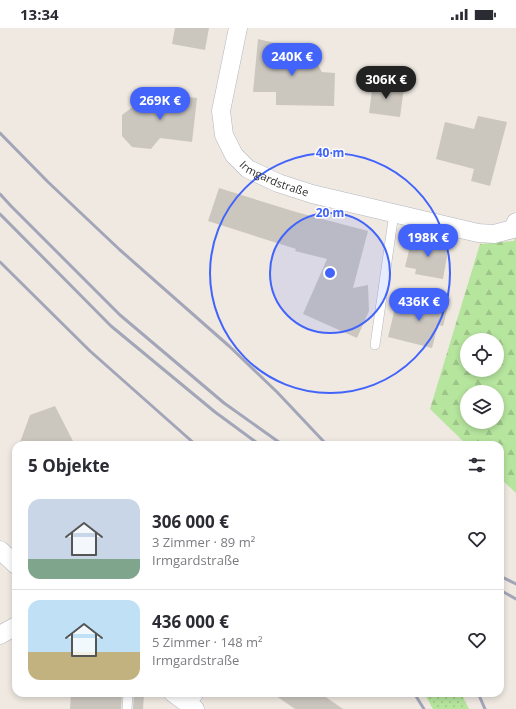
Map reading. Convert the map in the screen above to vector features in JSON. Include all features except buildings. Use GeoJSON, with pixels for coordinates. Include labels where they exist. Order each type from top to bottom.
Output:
{"type":"FeatureCollection","features":[{"type":"Feature","properties":{"kind":"street","name":"Irmgardstraße"},"geometry":{"type":"LineString","coordinates":[[238,28],[221,111],[224,136],[234,155],[248,169],[278,183],[312,194],[478,233],[494,234],[513,229],[516,222]]}},
{"type":"Feature","properties":{"kind":"street"},"geometry":{"type":"LineString","coordinates":[[0,550],[12,561]]}},
{"type":"Feature","properties":{"kind":"street"},"geometry":{"type":"LineString","coordinates":[[0,634],[12,628]]}},
{"type":"Feature","properties":{"kind":"street"},"geometry":{"type":"LineString","coordinates":[[182,697],[195,703]]}},
{"type":"Feature","properties":{"kind":"lane"},"geometry":{"type":"LineString","coordinates":[[375,346],[394,213]]}},
{"type":"Feature","properties":{"kind":"lane"},"geometry":{"type":"LineString","coordinates":[[127,709],[128,697]]}},
{"type":"Feature","properties":{"kind":"green space"},"geometry":{"type":"Polygon","coordinates":[[[516,236],[516,493],[504,482],[504,441],[463,441],[430,409],[480,244],[514,241],[516,236]]]}},
{"type":"Feature","properties":{"kind":"green space"},"geometry":{"type":"Polygon","coordinates":[[[426,697],[463,697],[469,709],[433,709],[426,697]]]}},
{"type":"Feature","properties":{"kind":"railway"},"geometry":{"type":"LineString","coordinates":[[0,133],[48,182],[120,250],[229,346],[277,392],[323,441]]}},
{"type":"Feature","properties":{"kind":"railway"},"geometry":{"type":"LineString","coordinates":[[0,194],[120,315],[224,403],[277,441]]}},
{"type":"Feature","properties":{"kind":"railway"},"geometry":{"type":"LineString","coordinates":[[0,214],[111,326],[215,412],[255,441]]}},
{"type":"Feature","properties":{"kind":"railway"},"geometry":{"type":"LineString","coordinates":[[0,262],[90,351],[191,441]]}},
{"type":"Feature","properties":{"kind":"railway"},"geometry":{"type":"LineString","coordinates":[[504,578],[516,584]]}},
{"type":"Feature","properties":{"kind":"railway"},"geometry":{"type":"LineString","coordinates":[[504,592],[516,599]]}},
{"type":"Feature","properties":{"kind":"railway"},"geometry":{"type":"LineString","coordinates":[[416,697],[424,709]]}},
{"type":"Feature","properties":{"kind":"railway"},"geometry":{"type":"LineString","coordinates":[[480,697],[485,709]]}}]}
